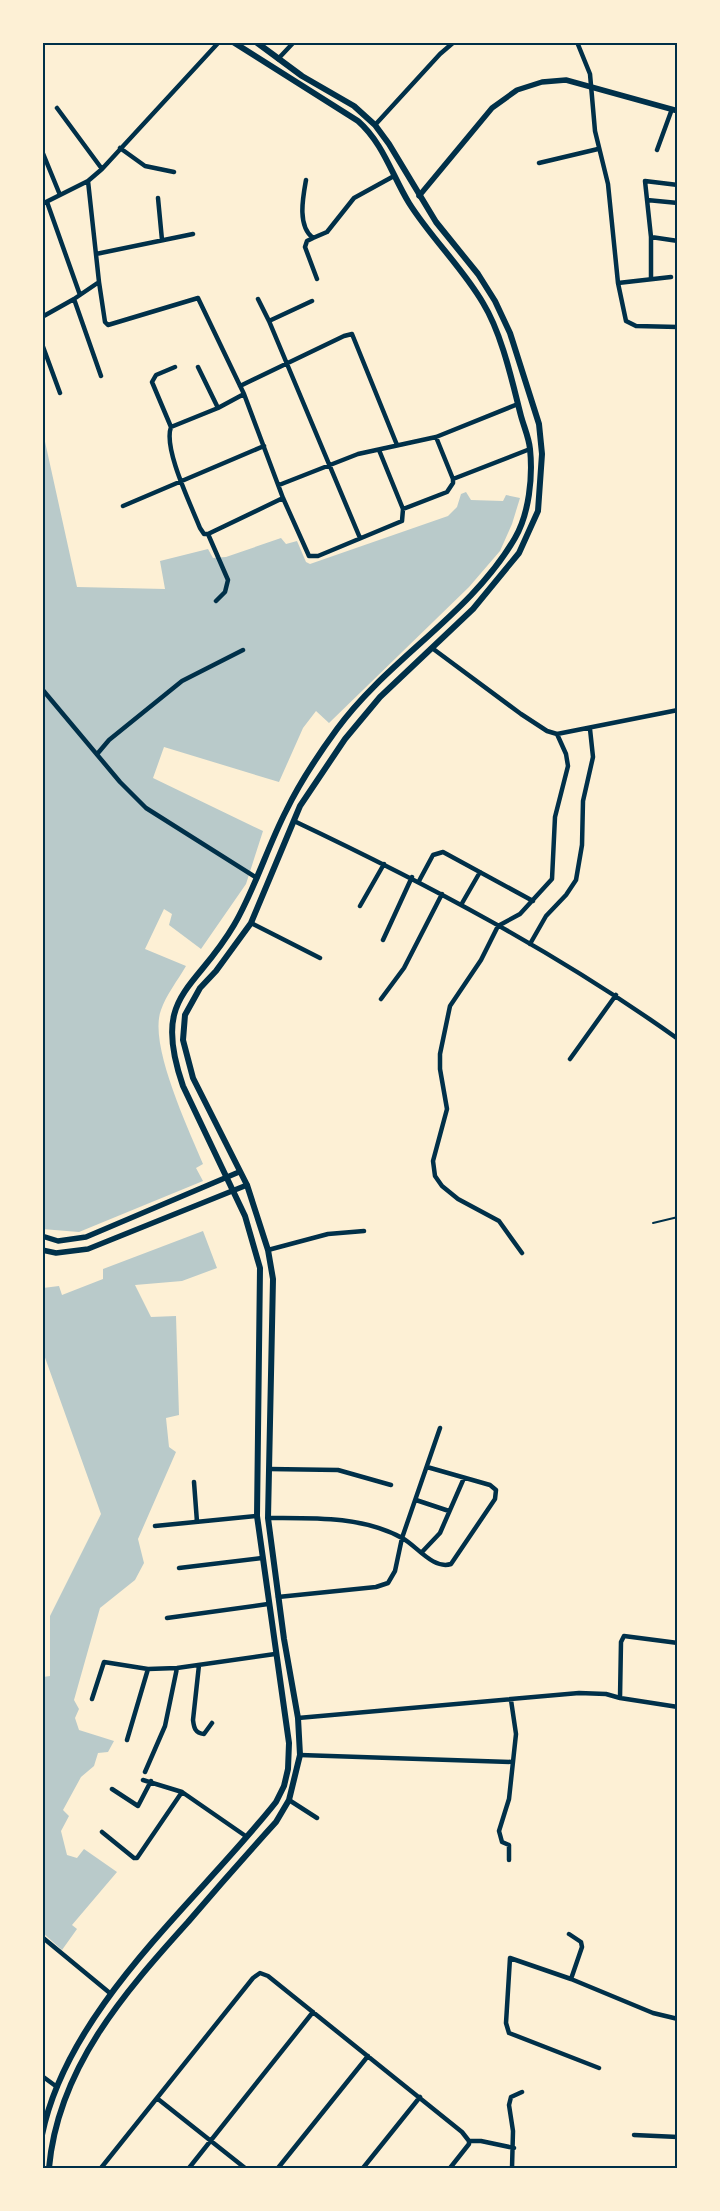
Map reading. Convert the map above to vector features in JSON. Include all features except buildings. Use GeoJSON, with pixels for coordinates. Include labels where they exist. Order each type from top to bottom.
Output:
{"type":"FeatureCollection","features":[{"type":"Feature","properties":{"kind":"main road"},"geometry":{"type":"LineString","coordinates":[[42,2135],[57,2087],[77,2047],[111,1994],[276,1802],[284,1786],[288,1769],[289,1742],[286,1714],[275,1654],[257,1516],[260,1268],[246,1216],[183,1086],[172,1049],[171,1032],[179,999],[194,976],[229,933],[244,909],[298,787],[334,733],[360,701],[443,622],[484,579],[517,535],[524,515],[530,482],[530,449],[498,336],[483,302],[408,202],[381,148],[369,130],[358,121],[233,42]]}},
{"type":"Feature","properties":{"kind":"main road"},"geometry":{"type":"LineString","coordinates":[[49,2168],[57,2118],[97,2037],[130,1988],[276,1822],[289,1800],[300,1755],[298,1718],[278,1598],[268,1518],[274,1312],[273,1279],[268,1250],[247,1185],[193,1078],[185,1048],[182,1024],[191,1001],[251,923],[294,821],[322,771],[345,739],[380,697],[473,609],[519,553],[538,511],[542,454],[539,424],[510,334],[495,301],[478,274],[436,222],[389,144],[375,125],[354,106],[278,59],[256,42]]}},
{"type":"Feature","properties":{"kind":"main road"},"geometry":{"type":"LineString","coordinates":[[408,202],[419,196]]}},
{"type":"Feature","properties":{"kind":"main road"},"geometry":{"type":"LineString","coordinates":[[510,377],[522,372]]}},
{"type":"Feature","properties":{"kind":"main road"},"geometry":{"type":"LineString","coordinates":[[518,404],[531,400]]}},
{"type":"Feature","properties":{"kind":"main road"},"geometry":{"type":"LineString","coordinates":[[464,601],[473,609]]}},
{"type":"Feature","properties":{"kind":"main road"},"geometry":{"type":"LineString","coordinates":[[443,622],[451,631]]}},
{"type":"Feature","properties":{"kind":"main road"},"geometry":{"type":"LineString","coordinates":[[258,1430],[270,1430]]}},
{"type":"Feature","properties":{"kind":"main road"},"geometry":{"type":"LineString","coordinates":[[88,2030],[97,2037]]}},
{"type":"Feature","properties":{"kind":"main road"},"geometry":{"type":"LineString","coordinates":[[77,2047],[87,2054]]}},
{"type":"Feature","properties":{"kind":"street"},"geometry":{"type":"LineString","coordinates":[[80,295],[45,203],[88,181],[102,169],[219,42]]}},
{"type":"Feature","properties":{"kind":"street"},"geometry":{"type":"LineString","coordinates":[[278,59],[294,42]]}},
{"type":"Feature","properties":{"kind":"street"},"geometry":{"type":"LineString","coordinates":[[375,125],[440,54],[454,42]]}},
{"type":"Feature","properties":{"kind":"street"},"geometry":{"type":"LineString","coordinates":[[577,42],[588,64],[593,89],[594,122],[598,149],[608,184],[618,283],[628,323],[636,326],[678,327]]}},
{"type":"Feature","properties":{"kind":"street"},"geometry":{"type":"LineString","coordinates":[[419,196],[476,126],[501,100],[517,90],[556,80],[566,80],[593,89],[675,110],[657,150]]}},
{"type":"Feature","properties":{"kind":"street"},"geometry":{"type":"LineString","coordinates":[[57,108],[102,169]]}},
{"type":"Feature","properties":{"kind":"street"},"geometry":{"type":"LineString","coordinates":[[120,148],[142,165],[174,172]]}},
{"type":"Feature","properties":{"kind":"street"},"geometry":{"type":"LineString","coordinates":[[539,163],[598,149]]}},
{"type":"Feature","properties":{"kind":"street"},"geometry":{"type":"LineString","coordinates":[[42,151],[60,195]]}},
{"type":"Feature","properties":{"kind":"street"},"geometry":{"type":"LineString","coordinates":[[317,279],[305,247],[307,241],[327,232],[354,198],[394,176]]}},
{"type":"Feature","properties":{"kind":"street"},"geometry":{"type":"LineString","coordinates":[[306,180],[302,203],[303,217],[309,236],[313,238]]}},
{"type":"Feature","properties":{"kind":"street"},"geometry":{"type":"LineString","coordinates":[[88,181],[105,322],[111,326],[198,298],[244,394],[283,498],[309,556],[318,556],[402,521],[403,509],[379,450]]}},
{"type":"Feature","properties":{"kind":"street"},"geometry":{"type":"LineString","coordinates":[[650,278],[651,237],[645,181],[678,185]]}},
{"type":"Feature","properties":{"kind":"street"},"geometry":{"type":"LineString","coordinates":[[158,198],[162,240]]}},
{"type":"Feature","properties":{"kind":"street"},"geometry":{"type":"LineString","coordinates":[[647,200],[678,203]]}},
{"type":"Feature","properties":{"kind":"street"},"geometry":{"type":"LineString","coordinates":[[96,254],[193,234]]}},
{"type":"Feature","properties":{"kind":"street"},"geometry":{"type":"LineString","coordinates":[[651,237],[678,241]]}},
{"type":"Feature","properties":{"kind":"street"},"geometry":{"type":"LineString","coordinates":[[618,283],[671,277]]}},
{"type":"Feature","properties":{"kind":"street"},"geometry":{"type":"LineString","coordinates":[[42,317],[99,282]]}},
{"type":"Feature","properties":{"kind":"street"},"geometry":{"type":"LineString","coordinates":[[74,299],[101,376]]}},
{"type":"Feature","properties":{"kind":"street"},"geometry":{"type":"LineString","coordinates":[[258,299],[288,365],[360,538]]}},
{"type":"Feature","properties":{"kind":"street"},"geometry":{"type":"LineString","coordinates":[[269,321],[312,300]]}},
{"type":"Feature","properties":{"kind":"street"},"geometry":{"type":"LineString","coordinates":[[240,386],[288,365],[344,336],[352,334],[397,444]]}},
{"type":"Feature","properties":{"kind":"street"},"geometry":{"type":"LineString","coordinates":[[42,344],[60,393]]}},
{"type":"Feature","properties":{"kind":"street"},"geometry":{"type":"LineString","coordinates":[[175,367],[156,375],[152,382],[171,426],[169,433],[170,448],[200,528],[204,534],[208,534],[283,498]]}},
{"type":"Feature","properties":{"kind":"street"},"geometry":{"type":"LineString","coordinates":[[198,367],[218,408]]}},
{"type":"Feature","properties":{"kind":"street"},"geometry":{"type":"LineString","coordinates":[[171,426],[218,408],[244,394]]}},
{"type":"Feature","properties":{"kind":"street"},"geometry":{"type":"LineString","coordinates":[[279,485],[328,464],[358,454],[436,437],[518,404]]}},
{"type":"Feature","properties":{"kind":"street"},"geometry":{"type":"LineString","coordinates":[[403,509],[447,492],[453,483],[436,437]]}},
{"type":"Feature","properties":{"kind":"street"},"geometry":{"type":"LineString","coordinates":[[123,506],[264,446]]}},
{"type":"Feature","properties":{"kind":"street"},"geometry":{"type":"LineString","coordinates":[[453,479],[530,449]]}},
{"type":"Feature","properties":{"kind":"street"},"geometry":{"type":"LineString","coordinates":[[208,534],[228,580],[226,592],[216,601]]}},
{"type":"Feature","properties":{"kind":"street"},"geometry":{"type":"LineString","coordinates":[[432,648],[547,731],[560,734],[678,710]]}},
{"type":"Feature","properties":{"kind":"street"},"geometry":{"type":"LineString","coordinates":[[98,754],[109,740],[182,681],[243,650]]}},
{"type":"Feature","properties":{"kind":"street"},"geometry":{"type":"LineString","coordinates":[[42,688],[120,782],[146,808],[257,878]]}},
{"type":"Feature","properties":{"kind":"street"},"geometry":{"type":"LineString","coordinates":[[530,944],[542,921],[566,895],[576,880],[582,845],[583,801],[593,757],[590,729]]}},
{"type":"Feature","properties":{"kind":"street"},"geometry":{"type":"LineString","coordinates":[[522,1253],[506,1229],[495,1218],[458,1199],[442,1186],[435,1176],[433,1166],[447,1109],[440,1063],[447,1017],[454,1000],[482,960],[498,926],[520,914],[542,892],[553,874],[555,817],[568,766],[560,734]]}},
{"type":"Feature","properties":{"kind":"street"},"geometry":{"type":"LineString","coordinates":[[294,821],[412,877],[510,932],[616,995],[678,1039]]}},
{"type":"Feature","properties":{"kind":"street"},"geometry":{"type":"LineString","coordinates":[[419,881],[433,855],[439,852],[532,901]]}},
{"type":"Feature","properties":{"kind":"street"},"geometry":{"type":"LineString","coordinates":[[360,906],[384,864]]}},
{"type":"Feature","properties":{"kind":"street"},"geometry":{"type":"LineString","coordinates":[[461,905],[480,872]]}},
{"type":"Feature","properties":{"kind":"street"},"geometry":{"type":"LineString","coordinates":[[383,940],[412,877]]}},
{"type":"Feature","properties":{"kind":"street"},"geometry":{"type":"LineString","coordinates":[[381,999],[404,968],[442,894]]}},
{"type":"Feature","properties":{"kind":"street"},"geometry":{"type":"LineString","coordinates":[[251,923],[320,958]]}},
{"type":"Feature","properties":{"kind":"street"},"geometry":{"type":"LineString","coordinates":[[570,1059],[616,995]]}},
{"type":"Feature","properties":{"kind":"street"},"geometry":{"type":"LineString","coordinates":[[42,1236],[58,1241],[86,1238],[239,1172]]}},
{"type":"Feature","properties":{"kind":"street"},"geometry":{"type":"LineString","coordinates":[[42,1250],[56,1253],[88,1249],[247,1185]]}},
{"type":"Feature","properties":{"kind":"street"},"geometry":{"type":"LineString","coordinates":[[268,1250],[328,1234],[364,1231]]}},
{"type":"Feature","properties":{"kind":"street"},"geometry":{"type":"LineString","coordinates":[[278,1598],[384,1586],[388,1583],[395,1571],[402,1538],[440,1428]]}},
{"type":"Feature","properties":{"kind":"street"},"geometry":{"type":"LineString","coordinates":[[268,1518],[311,1518],[366,1524],[402,1538],[439,1565],[451,1564],[495,1499],[496,1490],[490,1485],[427,1467]]}},
{"type":"Feature","properties":{"kind":"street"},"geometry":{"type":"LineString","coordinates":[[269,1469],[338,1470],[391,1485]]}},
{"type":"Feature","properties":{"kind":"street"},"geometry":{"type":"LineString","coordinates":[[422,1552],[440,1533],[464,1478]]}},
{"type":"Feature","properties":{"kind":"street"},"geometry":{"type":"LineString","coordinates":[[194,1482],[197,1522]]}},
{"type":"Feature","properties":{"kind":"street"},"geometry":{"type":"LineString","coordinates":[[416,1500],[449,1511]]}},
{"type":"Feature","properties":{"kind":"street"},"geometry":{"type":"LineString","coordinates":[[156,1526],[257,1516]]}},
{"type":"Feature","properties":{"kind":"street"},"geometry":{"type":"LineString","coordinates":[[180,1568],[262,1558]]}},
{"type":"Feature","properties":{"kind":"street"},"geometry":{"type":"LineString","coordinates":[[167,1618],[268,1604]]}},
{"type":"Feature","properties":{"kind":"street"},"geometry":{"type":"LineString","coordinates":[[620,1698],[621,1642],[624,1636],[678,1643]]}},
{"type":"Feature","properties":{"kind":"street"},"geometry":{"type":"LineString","coordinates":[[92,1698],[104,1662],[148,1668],[177,1668],[275,1654]]}},
{"type":"Feature","properties":{"kind":"street"},"geometry":{"type":"LineString","coordinates":[[199,1665],[193,1720],[194,1728],[198,1733],[204,1734],[212,1723]]}},
{"type":"Feature","properties":{"kind":"street"},"geometry":{"type":"LineString","coordinates":[[127,1740],[148,1668]]}},
{"type":"Feature","properties":{"kind":"street"},"geometry":{"type":"LineString","coordinates":[[145,1772],[165,1726],[177,1668]]}},
{"type":"Feature","properties":{"kind":"street"},"geometry":{"type":"LineString","coordinates":[[298,1718],[579,1693],[606,1694],[678,1707]]}},
{"type":"Feature","properties":{"kind":"street"},"geometry":{"type":"LineString","coordinates":[[509,1860],[509,1845],[502,1842],[499,1831],[510,1799],[516,1734],[511,1700]]}},
{"type":"Feature","properties":{"kind":"street"},"geometry":{"type":"LineString","coordinates":[[300,1755],[512,1762]]}},
{"type":"Feature","properties":{"kind":"street"},"geometry":{"type":"LineString","coordinates":[[143,1780],[182,1792],[247,1837]]}},
{"type":"Feature","properties":{"kind":"street"},"geometry":{"type":"LineString","coordinates":[[112,1789],[138,1806],[151,1781]]}},
{"type":"Feature","properties":{"kind":"street"},"geometry":{"type":"LineString","coordinates":[[102,1832],[134,1858],[137,1858],[182,1792]]}},
{"type":"Feature","properties":{"kind":"street"},"geometry":{"type":"LineString","coordinates":[[289,1800],[317,1818]]}},
{"type":"Feature","properties":{"kind":"street"},"geometry":{"type":"LineString","coordinates":[[569,1934],[581,1942],[582,1947],[571,1979]]}},
{"type":"Feature","properties":{"kind":"street"},"geometry":{"type":"LineString","coordinates":[[42,1937],[111,1994]]}},
{"type":"Feature","properties":{"kind":"street"},"geometry":{"type":"LineString","coordinates":[[599,2068],[512,2036],[507,2028],[510,1958],[571,1979],[653,2013],[678,2019]]}},
{"type":"Feature","properties":{"kind":"street"},"geometry":{"type":"LineString","coordinates":[[101,2168],[158,2100],[256,1974],[268,1976],[420,2097],[462,2132],[469,2141]]}},
{"type":"Feature","properties":{"kind":"street"},"geometry":{"type":"LineString","coordinates":[[189,2168],[313,2012]]}},
{"type":"Feature","properties":{"kind":"street"},"geometry":{"type":"LineString","coordinates":[[278,2168],[368,2056]]}},
{"type":"Feature","properties":{"kind":"street"},"geometry":{"type":"LineString","coordinates":[[42,2076],[57,2087]]}},
{"type":"Feature","properties":{"kind":"street"},"geometry":{"type":"LineString","coordinates":[[512,2168],[514,2148],[509,2105],[511,2098],[522,2092]]}},
{"type":"Feature","properties":{"kind":"street"},"geometry":{"type":"LineString","coordinates":[[363,2168],[420,2097]]}},
{"type":"Feature","properties":{"kind":"street"},"geometry":{"type":"LineString","coordinates":[[158,2100],[244,2168]]}},
{"type":"Feature","properties":{"kind":"street"},"geometry":{"type":"LineString","coordinates":[[634,2135],[678,2137]]}},
{"type":"Feature","properties":{"kind":"street"},"geometry":{"type":"LineString","coordinates":[[469,2141],[481,2140],[514,2148]]}},
{"type":"Feature","properties":{"kind":"street"},"geometry":{"type":"LineString","coordinates":[[450,2168],[467,2148],[469,2141]]}},
{"type":"Feature","properties":{"kind":"lane"},"geometry":{"type":"LineString","coordinates":[[653,1223],[678,1218]]}},
{"type":"Feature","properties":{"kind":"shaded area"},"geometry":{"type":"Polygon","coordinates":[[[42,428],[77,587],[165,589],[160,561],[208,549],[213,558],[226,557],[281,538],[286,544],[297,541],[306,562],[310,564],[448,516],[457,507],[461,494],[466,492],[471,500],[503,501],[506,495],[520,498],[512,524],[500,551],[469,587],[329,723],[316,711],[303,728],[279,782],[164,747],[153,778],[263,831],[246,884],[201,949],[169,925],[172,914],[164,909],[145,949],[186,966],[163,1004],[158,1025],[160,1044],[172,1087],[203,1164],[196,1168],[203,1181],[79,1232],[42,1229],[42,428]]]}},
{"type":"Feature","properties":{"kind":"shaded area"},"geometry":{"type":"Polygon","coordinates":[[[203,1231],[217,1268],[182,1281],[135,1285],[151,1317],[176,1316],[179,1415],[166,1418],[169,1447],[176,1452],[138,1539],[144,1563],[135,1580],[100,1608],[74,1700],[79,1709],[75,1718],[79,1730],[114,1741],[108,1752],[98,1753],[94,1766],[81,1777],[63,1810],[69,1816],[61,1831],[67,1855],[77,1858],[84,1849],[117,1872],[72,1925],[77,1929],[62,1950],[43,1933],[43,1677],[50,1676],[50,1616],[101,1514],[43,1352],[43,1288],[59,1286],[62,1295],[103,1279],[103,1269],[203,1231]]]}}]}
